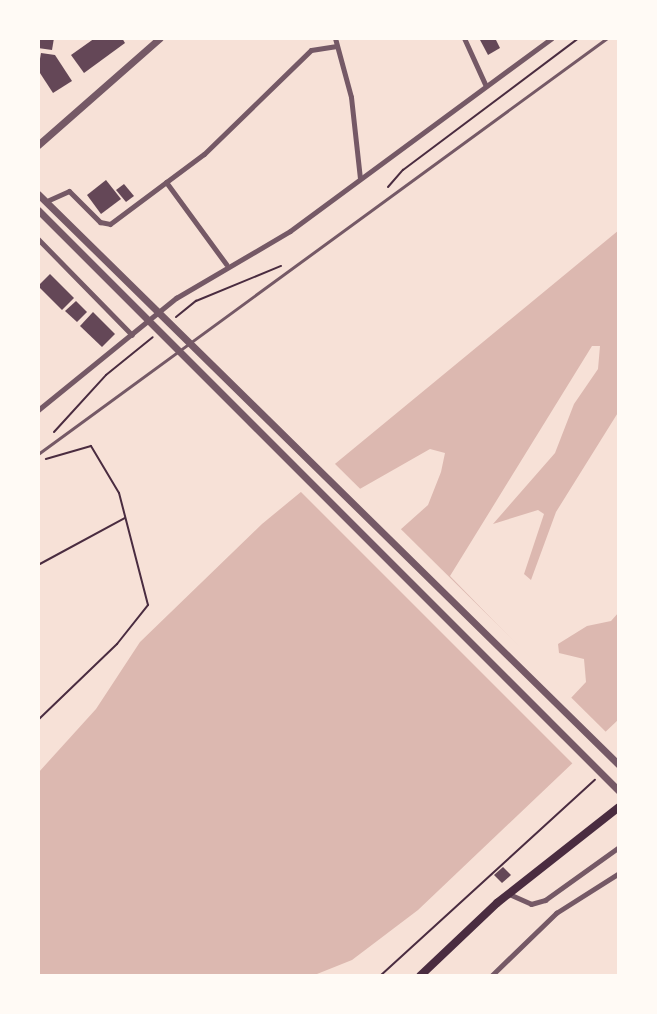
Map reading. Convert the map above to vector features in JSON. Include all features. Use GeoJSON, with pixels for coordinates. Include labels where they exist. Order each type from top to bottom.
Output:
{"type":"FeatureCollection","features":[{"type":"Feature","properties":{"kind":"main road"},"geometry":{"type":"LineString","coordinates":[[420,976],[509,894],[619,807]]}},
{"type":"Feature","properties":{"kind":"street"},"geometry":{"type":"LineString","coordinates":[[38,145],[160,38]]}},
{"type":"Feature","properties":{"kind":"street"},"geometry":{"type":"LineString","coordinates":[[335,38],[351,97],[360,179]]}},
{"type":"Feature","properties":{"kind":"street"},"geometry":{"type":"LineString","coordinates":[[464,38],[485,84]]}},
{"type":"Feature","properties":{"kind":"street"},"geometry":{"type":"LineString","coordinates":[[38,410],[226,264],[290,231],[485,84],[552,38]]}},
{"type":"Feature","properties":{"kind":"street"},"geometry":{"type":"LineString","coordinates":[[50,201],[69,191],[100,222],[110,224],[204,154],[311,50],[337,46]]}},
{"type":"Feature","properties":{"kind":"street"},"geometry":{"type":"LineString","coordinates":[[166,182],[226,264]]}},
{"type":"Feature","properties":{"kind":"street"},"geometry":{"type":"LineString","coordinates":[[38,194],[50,201],[619,765]]}},
{"type":"Feature","properties":{"kind":"street"},"geometry":{"type":"LineString","coordinates":[[40,212],[619,791]]}},
{"type":"Feature","properties":{"kind":"street"},"geometry":{"type":"LineString","coordinates":[[38,239],[132,335]]}},
{"type":"Feature","properties":{"kind":"street"},"geometry":{"type":"LineString","coordinates":[[509,894],[531,904],[545,900],[619,847]]}},
{"type":"Feature","properties":{"kind":"street"},"geometry":{"type":"LineString","coordinates":[[491,976],[556,913],[619,873]]}},
{"type":"Feature","properties":{"kind":"lane"},"geometry":{"type":"LineString","coordinates":[[38,454],[607,38]]}},
{"type":"Feature","properties":{"kind":"path"},"geometry":{"type":"LineString","coordinates":[[383,194],[403,170],[579,38]]}},
{"type":"Feature","properties":{"kind":"path"},"geometry":{"type":"LineString","coordinates":[[173,320],[196,301],[288,263]]}},
{"type":"Feature","properties":{"kind":"path"},"geometry":{"type":"LineString","coordinates":[[49,437],[106,375],[162,329]]}},
{"type":"Feature","properties":{"kind":"path"},"geometry":{"type":"LineString","coordinates":[[38,462],[91,446],[119,493],[149,590],[146,612],[38,720]]}},
{"type":"Feature","properties":{"kind":"path"},"geometry":{"type":"LineString","coordinates":[[38,565],[125,518]]}},
{"type":"Feature","properties":{"kind":"path"},"geometry":{"type":"LineString","coordinates":[[380,976],[596,779]]}},
{"type":"Feature","properties":{"kind":"shaded area"},"geometry":{"type":"Polygon","coordinates":[[[619,230],[619,411],[556,512],[531,580],[524,574],[544,514],[538,510],[493,524],[555,453],[574,404],[598,369],[600,346],[592,346],[450,576],[570,699],[586,682],[584,659],[559,653],[558,644],[587,626],[611,621],[619,612],[619,719],[418,910],[352,960],[312,976],[38,976],[38,773],[96,709],[140,642],[262,524],[619,230]],[[430,449],[358,490],[400,530],[428,505],[445,453],[430,449]]]}},
{"type":"Feature","properties":{"kind":"pier"},"geometry":{"type":"Polygon","coordinates":[[[332,461],[608,734],[575,766],[298,489],[332,461]]]}},
{"type":"Feature","properties":{"kind":"building"},"geometry":{"type":"Polygon","coordinates":[[[38,38],[54,38],[52,50],[38,48],[38,38]]]}},
{"type":"Feature","properties":{"kind":"building"},"geometry":{"type":"Polygon","coordinates":[[[95,38],[122,38],[125,43],[84,73],[71,55],[95,38]]]}},
{"type":"Feature","properties":{"kind":"building"},"geometry":{"type":"Polygon","coordinates":[[[479,38],[495,38],[500,48],[488,55],[479,38]]]}},
{"type":"Feature","properties":{"kind":"building"},"geometry":{"type":"Polygon","coordinates":[[[41,53],[55,55],[72,81],[53,93],[38,70],[41,53]]]}},
{"type":"Feature","properties":{"kind":"building"},"geometry":{"type":"Polygon","coordinates":[[[106,180],[121,199],[101,214],[87,195],[106,180]]]}},
{"type":"Feature","properties":{"kind":"building"},"geometry":{"type":"Polygon","coordinates":[[[124,184],[134,196],[126,202],[116,190],[124,184]]]}},
{"type":"Feature","properties":{"kind":"building"},"geometry":{"type":"Polygon","coordinates":[[[50,274],[74,298],[62,310],[38,286],[50,274]]]}},
{"type":"Feature","properties":{"kind":"building"},"geometry":{"type":"Polygon","coordinates":[[[76,301],[87,312],[77,322],[65,311],[76,301]]]}},
{"type":"Feature","properties":{"kind":"building"},"geometry":{"type":"Polygon","coordinates":[[[93,312],[115,334],[102,347],[80,326],[93,312]]]}},
{"type":"Feature","properties":{"kind":"building"},"geometry":{"type":"Polygon","coordinates":[[[503,867],[511,875],[502,883],[494,875],[503,867]]]}}]}
